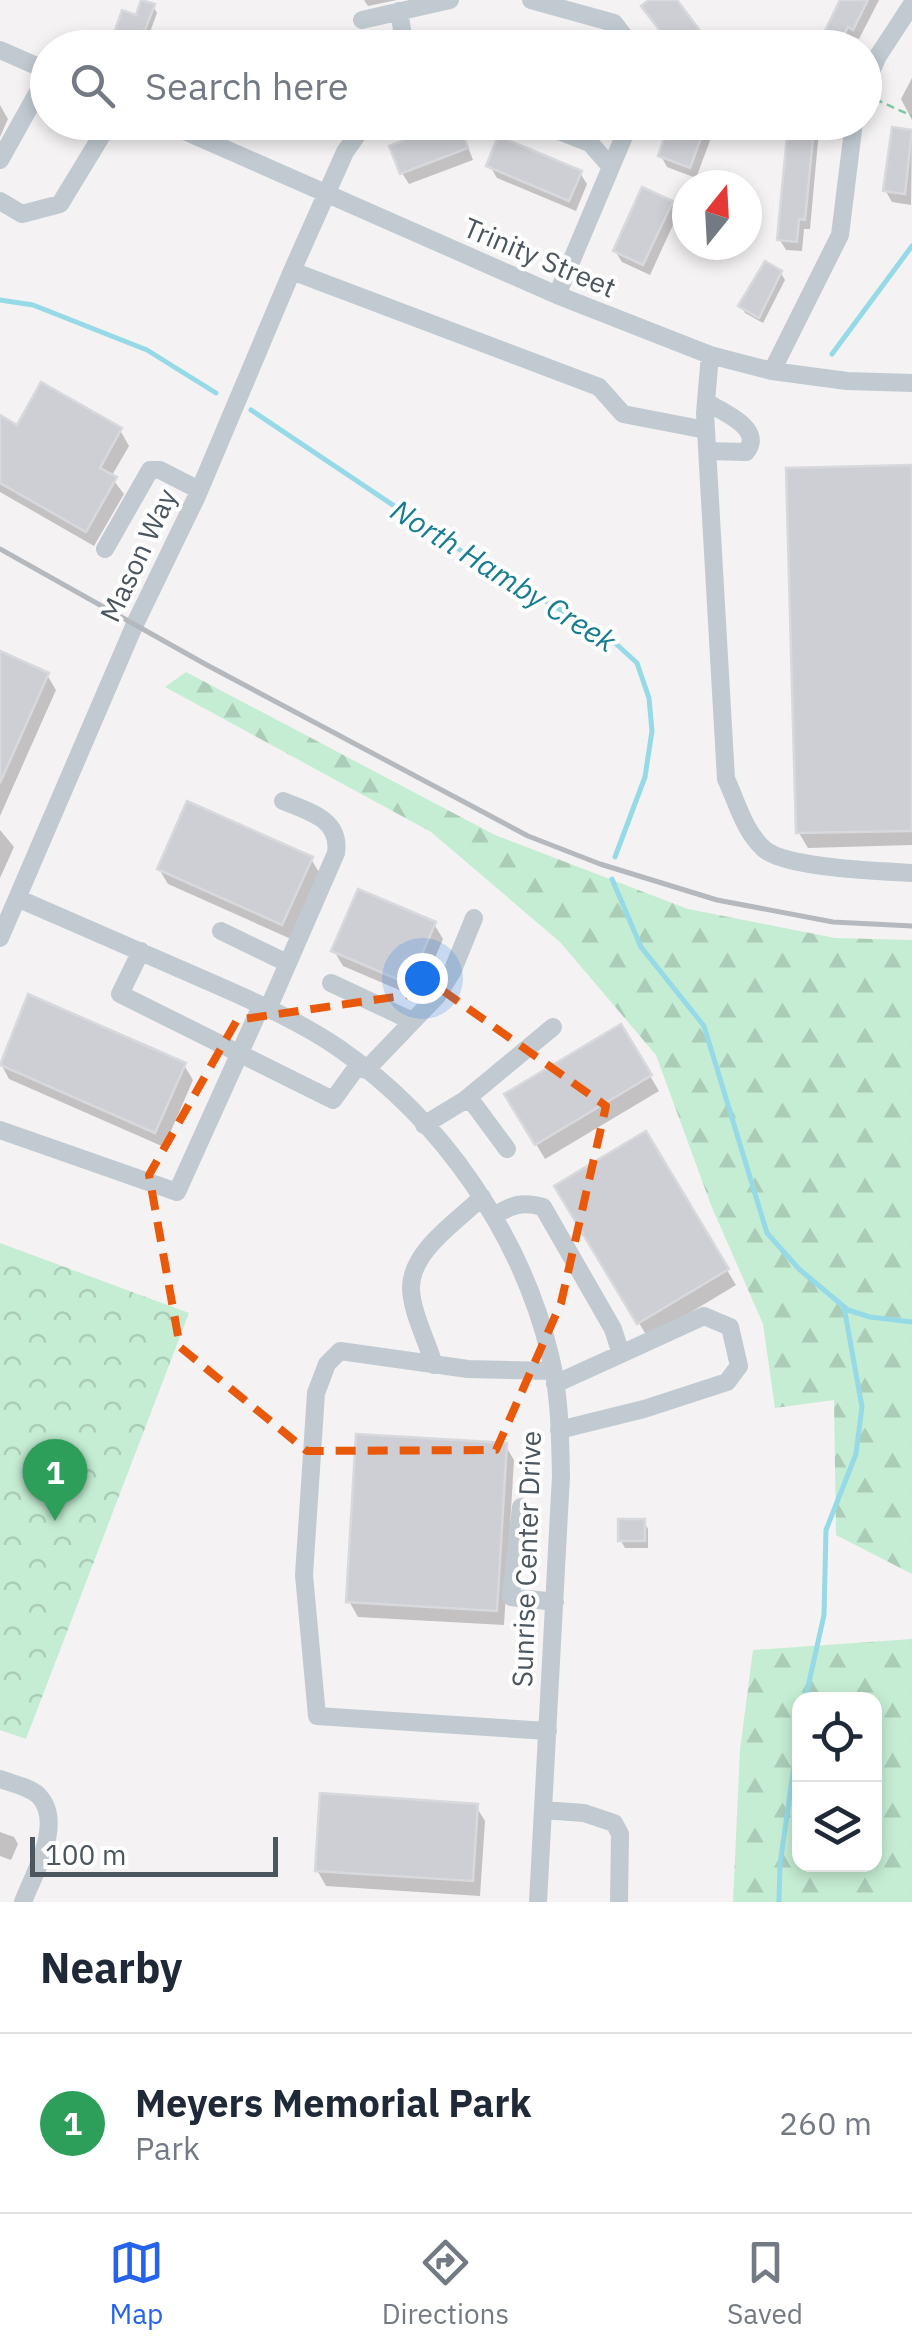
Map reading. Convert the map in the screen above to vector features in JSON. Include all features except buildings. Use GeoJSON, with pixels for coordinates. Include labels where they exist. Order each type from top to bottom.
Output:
{"type":"FeatureCollection","features":[{"type":"Feature","properties":{"kind":"street"},"geometry":{"type":"LineString","coordinates":[[362,20],[450,0]]}},
{"type":"Feature","properties":{"kind":"street"},"geometry":{"type":"LineString","coordinates":[[530,0],[614,23],[620,30]]}},
{"type":"Feature","properties":{"kind":"street"},"geometry":{"type":"LineString","coordinates":[[882,50],[912,4]]}},
{"type":"Feature","properties":{"kind":"street"},"geometry":{"type":"LineString","coordinates":[[399,11],[402,30]]}},
{"type":"Feature","properties":{"kind":"street"},"geometry":{"type":"LineString","coordinates":[[0,50],[30,64]]}},
{"type":"Feature","properties":{"kind":"street"},"geometry":{"type":"LineString","coordinates":[[0,160],[30,106]]}},
{"type":"Feature","properties":{"kind":"street"},"geometry":{"type":"LineString","coordinates":[[0,200],[22,214],[60,204],[99,140]]}},
{"type":"Feature","properties":{"kind":"street","name":"Trinity Street"},"geometry":{"type":"LineString","coordinates":[[204,140],[557,295],[710,354],[772,372],[847,381],[912,383]]}},
{"type":"Feature","properties":{"kind":"street","name":"Mason Way"},"geometry":{"type":"LineString","coordinates":[[0,938],[135,624],[199,490],[353,140]]}},
{"type":"Feature","properties":{"kind":"street"},"geometry":{"type":"LineString","coordinates":[[582,140],[590,143],[611,167]]}},
{"type":"Feature","properties":{"kind":"street"},"geometry":{"type":"LineString","coordinates":[[557,295],[622,140]]}},
{"type":"Feature","properties":{"kind":"street"},"geometry":{"type":"LineString","coordinates":[[772,372],[840,235],[852,140]]}},
{"type":"Feature","properties":{"kind":"street"},"geometry":{"type":"LineString","coordinates":[[292,272],[599,387],[624,414],[706,430]]}},
{"type":"Feature","properties":{"kind":"street"},"geometry":{"type":"LineString","coordinates":[[710,354],[706,430],[726,779],[748,829],[766,851],[788,860],[912,873]]}},
{"type":"Feature","properties":{"kind":"street"},"geometry":{"type":"LineString","coordinates":[[706,402],[744,426],[752,436],[746,452],[708,451]]}},
{"type":"Feature","properties":{"kind":"street"},"geometry":{"type":"LineString","coordinates":[[105,549],[150,470],[160,470],[199,490]]}},
{"type":"Feature","properties":{"kind":"street"},"geometry":{"type":"LineString","coordinates":[[0,1130],[177,1192],[336,854],[338,841],[326,819],[283,801]]}},
{"type":"Feature","properties":{"kind":"street","name":"Sunrise Center Drive"},"geometry":{"type":"LineString","coordinates":[[17,898],[265,1007],[340,1049],[391,1090],[424,1125],[464,1170],[494,1216],[536,1309],[554,1378],[562,1476],[538,1902]]}},
{"type":"Feature","properties":{"kind":"street"},"geometry":{"type":"LineString","coordinates":[[140,951],[120,994],[333,1100],[437,996],[452,972],[474,918]]}},
{"type":"Feature","properties":{"kind":"street"},"geometry":{"type":"LineString","coordinates":[[220,932],[288,963]]}},
{"type":"Feature","properties":{"kind":"street"},"geometry":{"type":"LineString","coordinates":[[331,982],[412,1021]]}},
{"type":"Feature","properties":{"kind":"street"},"geometry":{"type":"LineString","coordinates":[[424,1125],[465,1100],[553,1027]]}},
{"type":"Feature","properties":{"kind":"street"},"geometry":{"type":"LineString","coordinates":[[465,1100],[473,1103],[507,1148]]}},
{"type":"Feature","properties":{"kind":"street"},"geometry":{"type":"LineString","coordinates":[[434,1364],[411,1292],[412,1274],[435,1241],[482,1198]]}},
{"type":"Feature","properties":{"kind":"street"},"geometry":{"type":"LineString","coordinates":[[494,1216],[525,1202],[542,1207],[613,1328],[621,1354]]}},
{"type":"Feature","properties":{"kind":"street"},"geometry":{"type":"LineString","coordinates":[[548,1731],[317,1716],[304,1575],[316,1394],[327,1364],[340,1351],[554,1378],[621,1354],[704,1316],[730,1327],[738,1366],[727,1382],[644,1409],[559,1430]]}},
{"type":"Feature","properties":{"kind":"street"},"geometry":{"type":"LineString","coordinates":[[520,1507],[511,1598],[555,1602]]}},
{"type":"Feature","properties":{"kind":"street"},"geometry":{"type":"LineString","coordinates":[[0,1779],[36,1793],[50,1814],[46,1842],[23,1902]]}},
{"type":"Feature","properties":{"kind":"street"},"geometry":{"type":"LineString","coordinates":[[543,1810],[600,1816],[614,1823],[620,1834],[619,1902]]}},
{"type":"Feature","properties":{"kind":"path"},"geometry":{"type":"LineString","coordinates":[[882,100],[912,116]]}},
{"type":"Feature","properties":{"kind":"highlighted area"},"geometry":{"type":"Polygon","coordinates":[[[442,990],[606,1106],[561,1303],[496,1450],[307,1451],[180,1347],[149,1175],[237,1020],[442,990]]]}},
{"type":"Feature","properties":{"kind":"green space"},"geometry":{"type":"Polygon","coordinates":[[[186,672],[495,835],[688,909],[835,938],[912,940],[912,1574],[836,1535],[834,1400],[775,1408],[763,1324],[711,1205],[656,1055],[560,942],[431,832],[165,687],[186,672]]]}},
{"type":"Feature","properties":{"kind":"green space"},"geometry":{"type":"Polygon","coordinates":[[[0,1243],[189,1313],[26,1739],[0,1730],[0,1243]]]}},
{"type":"Feature","properties":{"kind":"green space"},"geometry":{"type":"Polygon","coordinates":[[[912,1639],[912,1902],[733,1902],[740,1750],[753,1650],[912,1639]]]}},
{"type":"Feature","properties":{"kind":"waterway"},"geometry":{"type":"LineString","coordinates":[[832,354],[912,246]]}},
{"type":"Feature","properties":{"kind":"waterway","name":"North Hamby Creek"},"geometry":{"type":"LineString","coordinates":[[0,300],[33,305],[147,350],[216,393]]}},
{"type":"Feature","properties":{"kind":"waterway","name":"North Hamby Creek"},"geometry":{"type":"LineString","coordinates":[[251,410],[463,552],[613,641],[637,663],[649,698],[652,731],[645,777],[615,857]]}},
{"type":"Feature","properties":{"kind":"waterway","name":"North Hamby Creek"},"geometry":{"type":"LineString","coordinates":[[612,879],[641,947],[704,1026],[767,1233],[799,1269],[848,1310],[912,1322]]}},
{"type":"Feature","properties":{"kind":"waterway"},"geometry":{"type":"LineString","coordinates":[[807,1692],[824,1615],[826,1530],[856,1454],[862,1407],[844,1307]]}},
{"type":"Feature","properties":{"kind":"waterway"},"geometry":{"type":"LineString","coordinates":[[779,1902],[780,1864],[792,1780]]}},
{"type":"Feature","properties":{"kind":"railway"},"geometry":{"type":"LineString","coordinates":[[0,549],[205,664],[528,836],[600,864],[717,900],[833,922],[912,926]]}},
{"type":"Feature","properties":{"kind":"place","name":"Meyers Memorial Park"},"geometry":{"type":"Point","coordinates":[55,1521]}}]}
